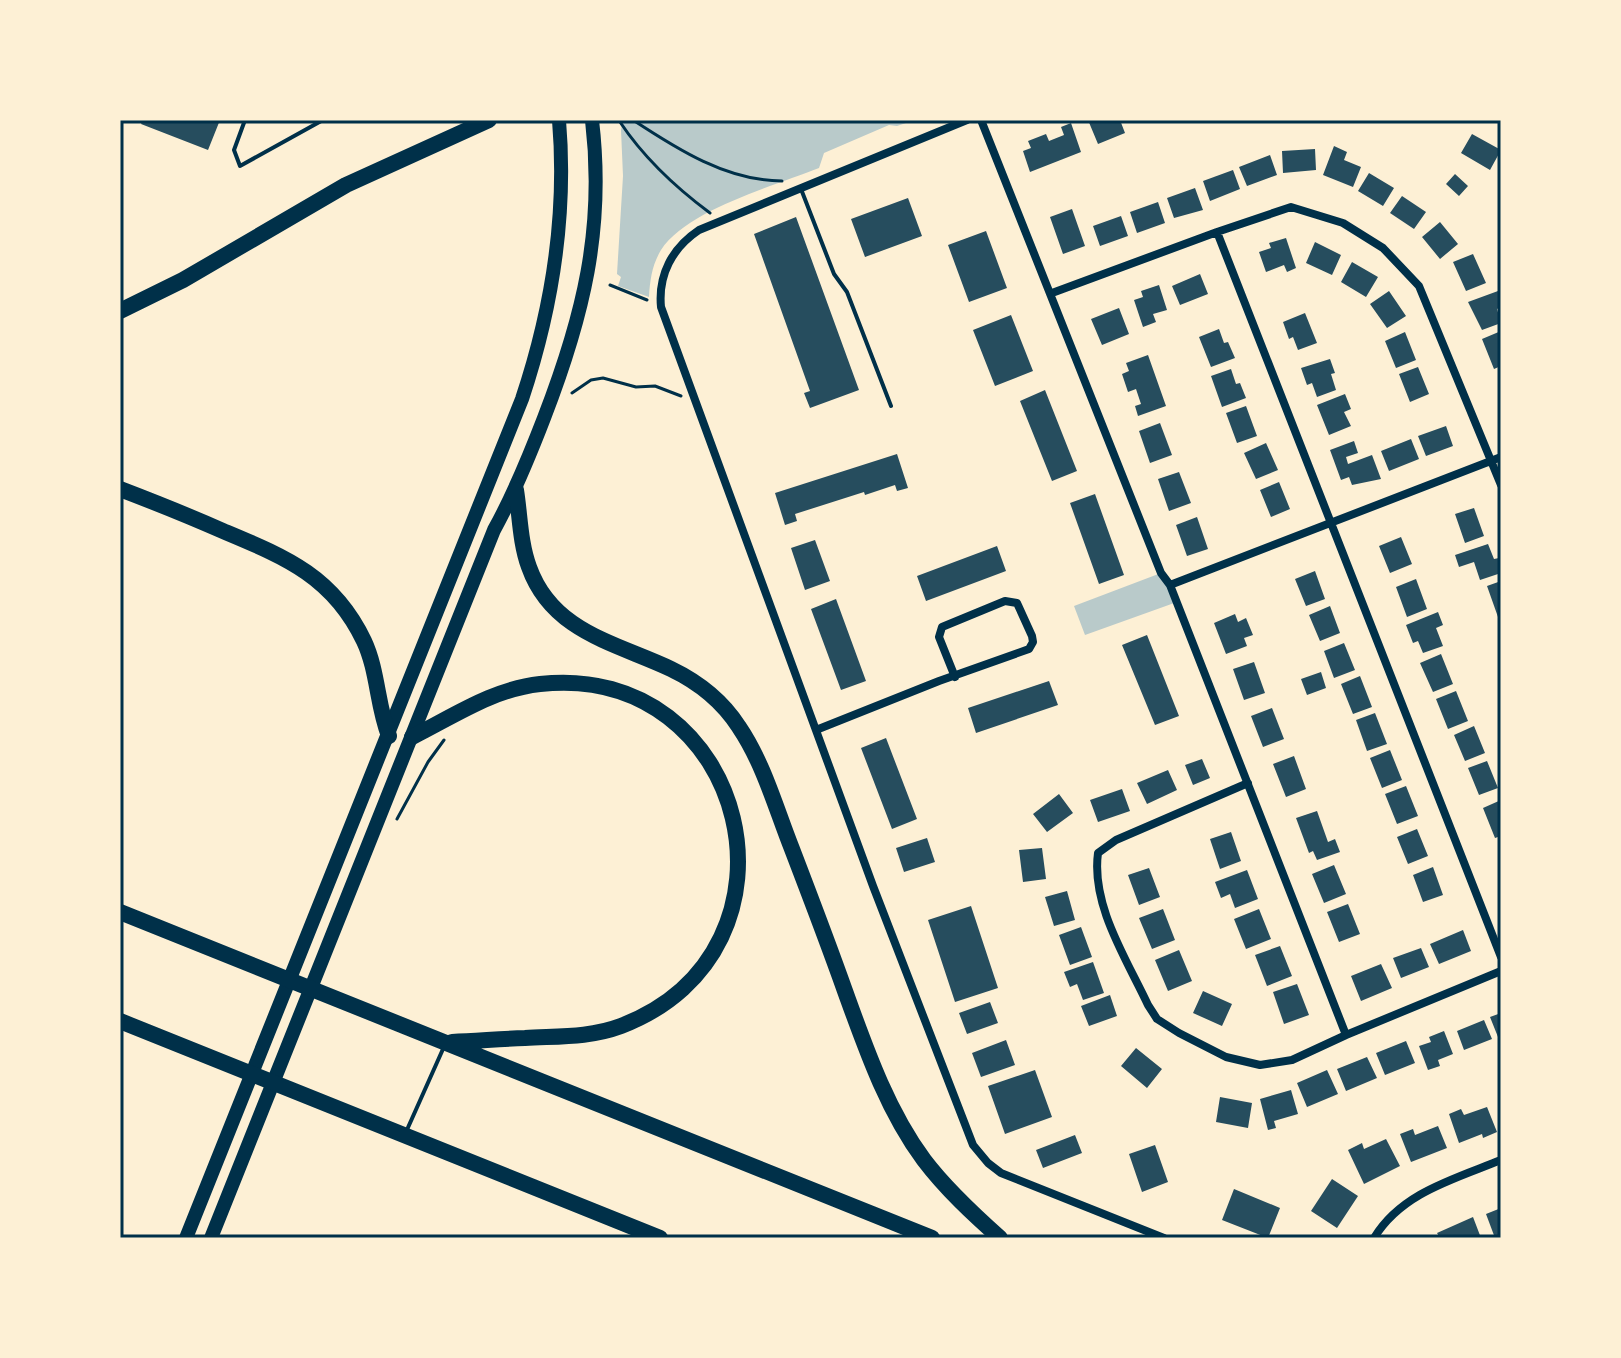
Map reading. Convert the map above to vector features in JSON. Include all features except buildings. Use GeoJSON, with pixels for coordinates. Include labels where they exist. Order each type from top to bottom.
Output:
{"type":"FeatureCollection","features":[{"type":"Feature","properties":{"kind":"highway"},"geometry":{"type":"LineString","coordinates":[[120,311],[183,280],[346,185],[489,120]]}},
{"type":"Feature","properties":{"kind":"highway"},"geometry":{"type":"LineString","coordinates":[[120,489],[276,553],[304,569],[326,587],[351,617],[365,643],[375,676],[380,711],[389,736]]}},
{"type":"Feature","properties":{"kind":"highway"},"geometry":{"type":"LineString","coordinates":[[516,490],[529,567],[551,606],[588,635],[691,681],[713,697],[737,724],[764,776],[892,1108],[931,1168],[1000,1238]]}},
{"type":"Feature","properties":{"kind":"highway"},"geometry":{"type":"LineString","coordinates":[[412,737],[475,703],[528,686],[578,684],[615,692],[657,711],[695,743],[723,787],[738,842],[736,894],[721,937],[698,971],[666,1002],[630,1022],[595,1033],[446,1043]]}},
{"type":"Feature","properties":{"kind":"highway"},"geometry":{"type":"LineString","coordinates":[[120,912],[932,1238]]}},
{"type":"Feature","properties":{"kind":"highway"},"geometry":{"type":"LineString","coordinates":[[120,1021],[660,1238]]}},
{"type":"Feature","properties":{"kind":"main road"},"geometry":{"type":"LineString","coordinates":[[186,1238],[493,477],[541,342],[556,266],[559,120]]}},
{"type":"Feature","properties":{"kind":"main road"},"geometry":{"type":"LineString","coordinates":[[211,1238],[494,530],[516,490],[569,349],[588,279],[595,210],[592,120]]}},
{"type":"Feature","properties":{"kind":"street"},"geometry":{"type":"LineString","coordinates":[[967,120],[692,234],[674,252],[667,267],[661,291],[663,315],[957,1110],[973,1145],[1001,1173],[1164,1238]]}},
{"type":"Feature","properties":{"kind":"street"},"geometry":{"type":"LineString","coordinates":[[981,120],[1161,573],[1170,585],[1346,1035]]}},
{"type":"Feature","properties":{"kind":"street"},"geometry":{"type":"LineString","coordinates":[[1052,293],[1291,207],[1343,223],[1383,248],[1419,286],[1501,485]]}},
{"type":"Feature","properties":{"kind":"street"},"geometry":{"type":"LineString","coordinates":[[1217,232],[1501,957]]}},
{"type":"Feature","properties":{"kind":"street"},"geometry":{"type":"LineString","coordinates":[[1170,585],[1501,457]]}},
{"type":"Feature","properties":{"kind":"street"},"geometry":{"type":"LineString","coordinates":[[816,730],[939,681],[955,677],[1031,647],[1032,636],[1017,603],[1005,601],[942,627],[939,637],[955,677]]}},
{"type":"Feature","properties":{"kind":"street"},"geometry":{"type":"LineString","coordinates":[[1248,783],[1116,840],[1098,853],[1096,871],[1103,908],[1157,1019],[1226,1057],[1260,1065],[1292,1060],[1501,971]]}},
{"type":"Feature","properties":{"kind":"street"},"geometry":{"type":"LineString","coordinates":[[1374,1238],[1392,1212],[1427,1190],[1501,1160]]}},
{"type":"Feature","properties":{"kind":"lane"},"geometry":{"type":"LineString","coordinates":[[245,120],[234,150],[240,166],[323,120]]}},
{"type":"Feature","properties":{"kind":"lane"},"geometry":{"type":"LineString","coordinates":[[801,189],[834,274],[847,292],[891,406]]}},
{"type":"Feature","properties":{"kind":"lane"},"geometry":{"type":"LineString","coordinates":[[405,1136],[446,1043]]}},
{"type":"Feature","properties":{"kind":"path"},"geometry":{"type":"LineString","coordinates":[[633,120],[697,158],[750,178],[783,181]]}},
{"type":"Feature","properties":{"kind":"path"},"geometry":{"type":"LineString","coordinates":[[620,122],[659,170],[710,212],[716,222]]}},
{"type":"Feature","properties":{"kind":"path"},"geometry":{"type":"LineString","coordinates":[[610,285],[649,300]]}},
{"type":"Feature","properties":{"kind":"path"},"geometry":{"type":"LineString","coordinates":[[572,393],[591,380],[603,378],[636,387],[665,388],[696,401]]}},
{"type":"Feature","properties":{"kind":"path"},"geometry":{"type":"LineString","coordinates":[[665,388],[671,386]]}},
{"type":"Feature","properties":{"kind":"shaded area"},"geometry":{"type":"Polygon","coordinates":[[[623,120],[915,120],[897,126],[889,125],[824,153],[819,168],[733,201],[690,223],[661,250],[655,261],[649,297],[618,286],[621,277],[617,274],[623,120]]]}},
{"type":"Feature","properties":{"kind":"shaded area"},"geometry":{"type":"Polygon","coordinates":[[[1161,573],[1177,602],[1085,635],[1074,606],[1161,573]]]}}]}
